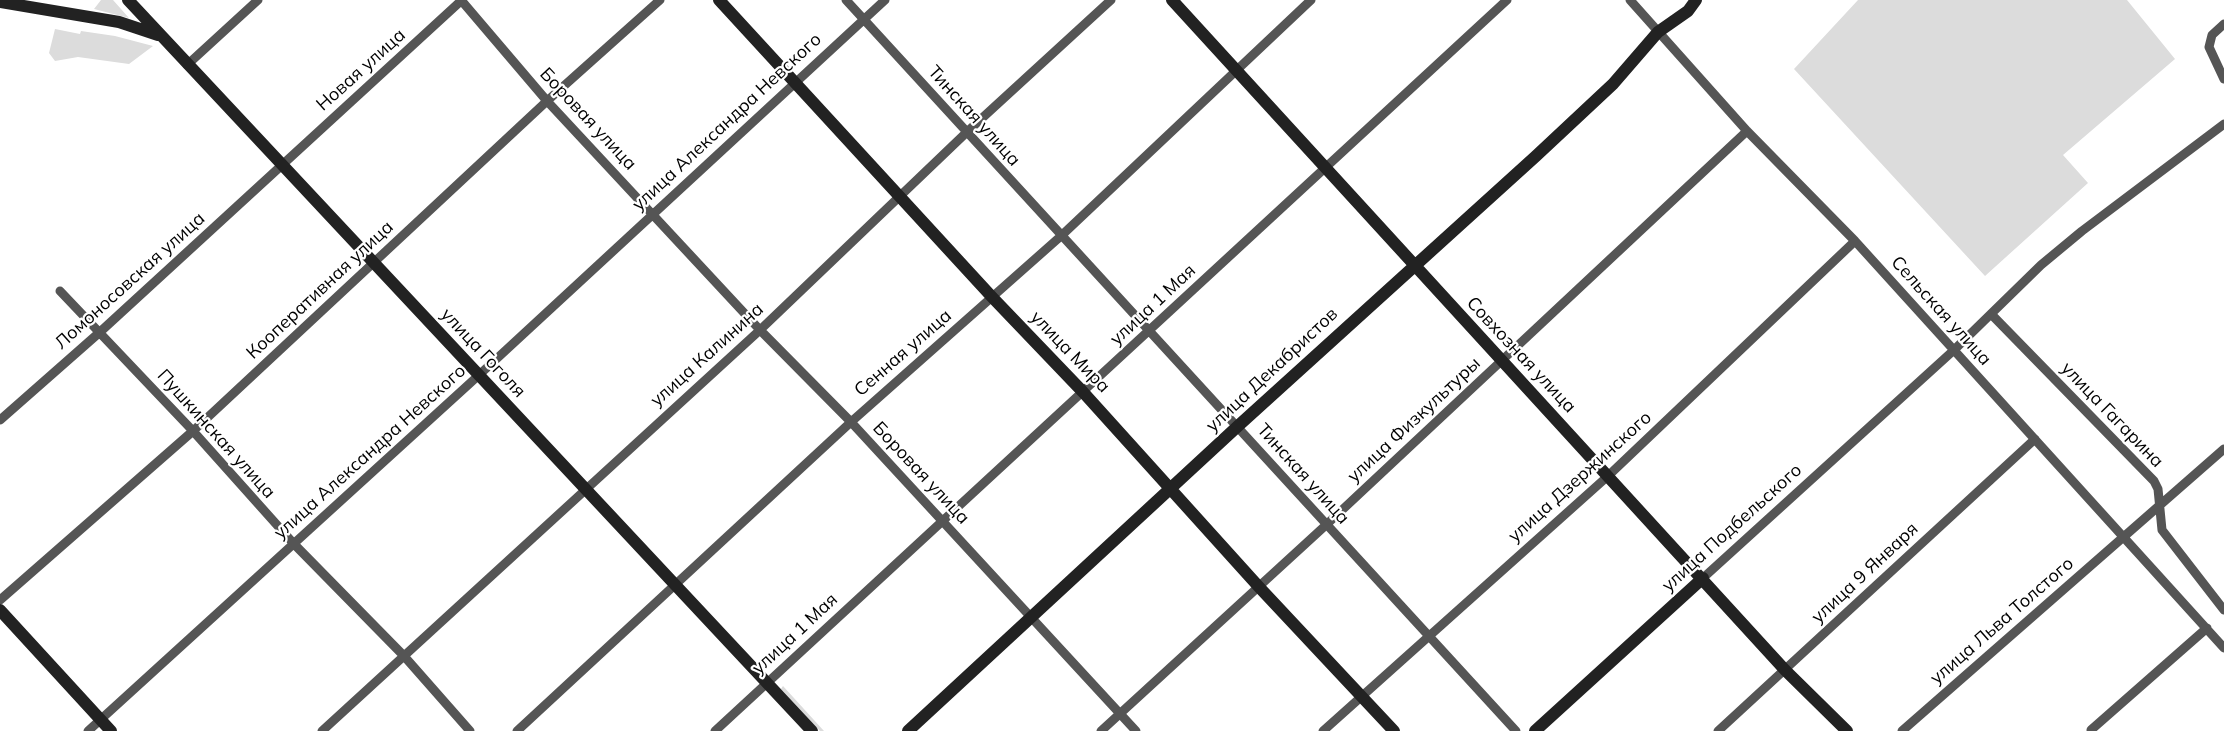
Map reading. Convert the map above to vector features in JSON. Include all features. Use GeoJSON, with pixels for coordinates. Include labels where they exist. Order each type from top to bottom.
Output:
{"type":"FeatureCollection","features":[{"type":"Feature","properties":{"kind":"main road"},"geometry":{"type":"LineString","coordinates":[[31,9],[41,0]]}},
{"type":"Feature","properties":{"kind":"main road","name":"улица Гоголя"},"geometry":{"type":"LineString","coordinates":[[128,0],[812,731]]}},
{"type":"Feature","properties":{"kind":"main road","name":"улица Мира"},"geometry":{"type":"LineString","coordinates":[[719,0],[1394,731]]}},
{"type":"Feature","properties":{"kind":"main road","name":"Совхозная улица"},"geometry":{"type":"LineString","coordinates":[[1172,0],[1785,670],[1847,731]]}},
{"type":"Feature","properties":{"kind":"main road","name":"улица Декабристов"},"geometry":{"type":"LineString","coordinates":[[908,731],[1612,84],[1658,32],[1688,11],[1696,0]]}},
{"type":"Feature","properties":{"kind":"main road"},"geometry":{"type":"LineString","coordinates":[[0,2],[119,22],[159,35]]}},
{"type":"Feature","properties":{"kind":"main road","name":"улица Подбельского"},"geometry":{"type":"LineString","coordinates":[[1534,731],[1703,578]]}},
{"type":"Feature","properties":{"kind":"main road"},"geometry":{"type":"LineString","coordinates":[[0,610],[111,731]]}},
{"type":"Feature","properties":{"kind":"street"},"geometry":{"type":"LineString","coordinates":[[187,65],[258,0]]}},
{"type":"Feature","properties":{"kind":"street","name":"Боровая улица"},"geometry":{"type":"LineString","coordinates":[[462,0],[547,101],[760,330],[850,422],[1136,731]]}},
{"type":"Feature","properties":{"kind":"street","name":"Новая улица"},"geometry":{"type":"LineString","coordinates":[[281,165],[462,0]]}},
{"type":"Feature","properties":{"kind":"street","name":"Кооперативная улица"},"geometry":{"type":"LineString","coordinates":[[0,600],[193,431],[547,101],[660,0]]}},
{"type":"Feature","properties":{"kind":"street","name":"Тинская улица"},"geometry":{"type":"LineString","coordinates":[[846,0],[1516,731]]}},
{"type":"Feature","properties":{"kind":"street","name":"улица Александра Невского"},"geometry":{"type":"LineString","coordinates":[[88,731],[479,375],[885,0]]}},
{"type":"Feature","properties":{"kind":"street","name":"улица Калинина"},"geometry":{"type":"LineString","coordinates":[[322,731],[760,330],[968,131],[1111,0]]}},
{"type":"Feature","properties":{"kind":"street","name":"Сенная улица"},"geometry":{"type":"LineString","coordinates":[[517,731],[850,422],[1061,236],[1311,0]]}},
{"type":"Feature","properties":{"kind":"street","name":"улица 1 Мая"},"geometry":{"type":"LineString","coordinates":[[715,731],[940,520],[1083,392],[1507,0]]}},
{"type":"Feature","properties":{"kind":"street","name":"Сельская улица"},"geometry":{"type":"LineString","coordinates":[[1630,0],[1747,131],[1855,241],[2224,648]]}},
{"type":"Feature","properties":{"kind":"street"},"geometry":{"type":"LineString","coordinates":[[2224,24],[2212,34],[2209,47],[2224,79]]}},
{"type":"Feature","properties":{"kind":"street"},"geometry":{"type":"LineString","coordinates":[[1954,350],[2041,265],[2082,231],[2223,125]]}},
{"type":"Feature","properties":{"kind":"street","name":"улица Физкультуры"},"geometry":{"type":"LineString","coordinates":[[1101,731],[1326,525],[1747,131]]}},
{"type":"Feature","properties":{"kind":"street","name":"Ломоносовская улица"},"geometry":{"type":"LineString","coordinates":[[0,420],[100,333],[281,165]]}},
{"type":"Feature","properties":{"kind":"street","name":"улица Дзержинского"},"geometry":{"type":"LineString","coordinates":[[1323,731],[1608,476],[1855,241]]}},
{"type":"Feature","properties":{"kind":"street","name":"Пушкинская улица"},"geometry":{"type":"LineString","coordinates":[[60,291],[193,431],[294,544],[404,656],[470,731]]}},
{"type":"Feature","properties":{"kind":"street","name":"улица Гагарина"},"geometry":{"type":"LineString","coordinates":[[1992,315],[2154,481],[2158,489],[2158,509],[2162,530],[2224,610]]}},
{"type":"Feature","properties":{"kind":"street","name":"улица Подбельского"},"geometry":{"type":"LineString","coordinates":[[1703,578],[1954,350]]}},
{"type":"Feature","properties":{"kind":"street","name":"улица 9 Января"},"geometry":{"type":"LineString","coordinates":[[1718,731],[2035,439]]}},
{"type":"Feature","properties":{"kind":"street","name":"улица Льва Толстого"},"geometry":{"type":"LineString","coordinates":[[1902,731],[2224,449]]}},
{"type":"Feature","properties":{"kind":"street"},"geometry":{"type":"LineString","coordinates":[[2091,730],[2207,628]]}},
{"type":"Feature","properties":{"kind":"shaded area"},"geometry":{"type":"Polygon","coordinates":[[[101,0],[113,0],[129,18],[94,9],[101,0]]]}},
{"type":"Feature","properties":{"kind":"shaded area"},"geometry":{"type":"Polygon","coordinates":[[[1858,0],[2127,0],[2175,59],[2063,155],[2088,183],[1985,276],[1794,69],[1858,0]]]}},
{"type":"Feature","properties":{"kind":"shaded area"},"geometry":{"type":"Polygon","coordinates":[[[55,29],[80,34],[81,31],[115,36],[153,46],[129,64],[78,57],[55,61],[49,53],[55,29]]]}},
{"type":"Feature","properties":{"kind":"shaded area"},"geometry":{"type":"Polygon","coordinates":[[[783,686],[824,731],[820,731],[781,689],[783,686]]]}}]}
